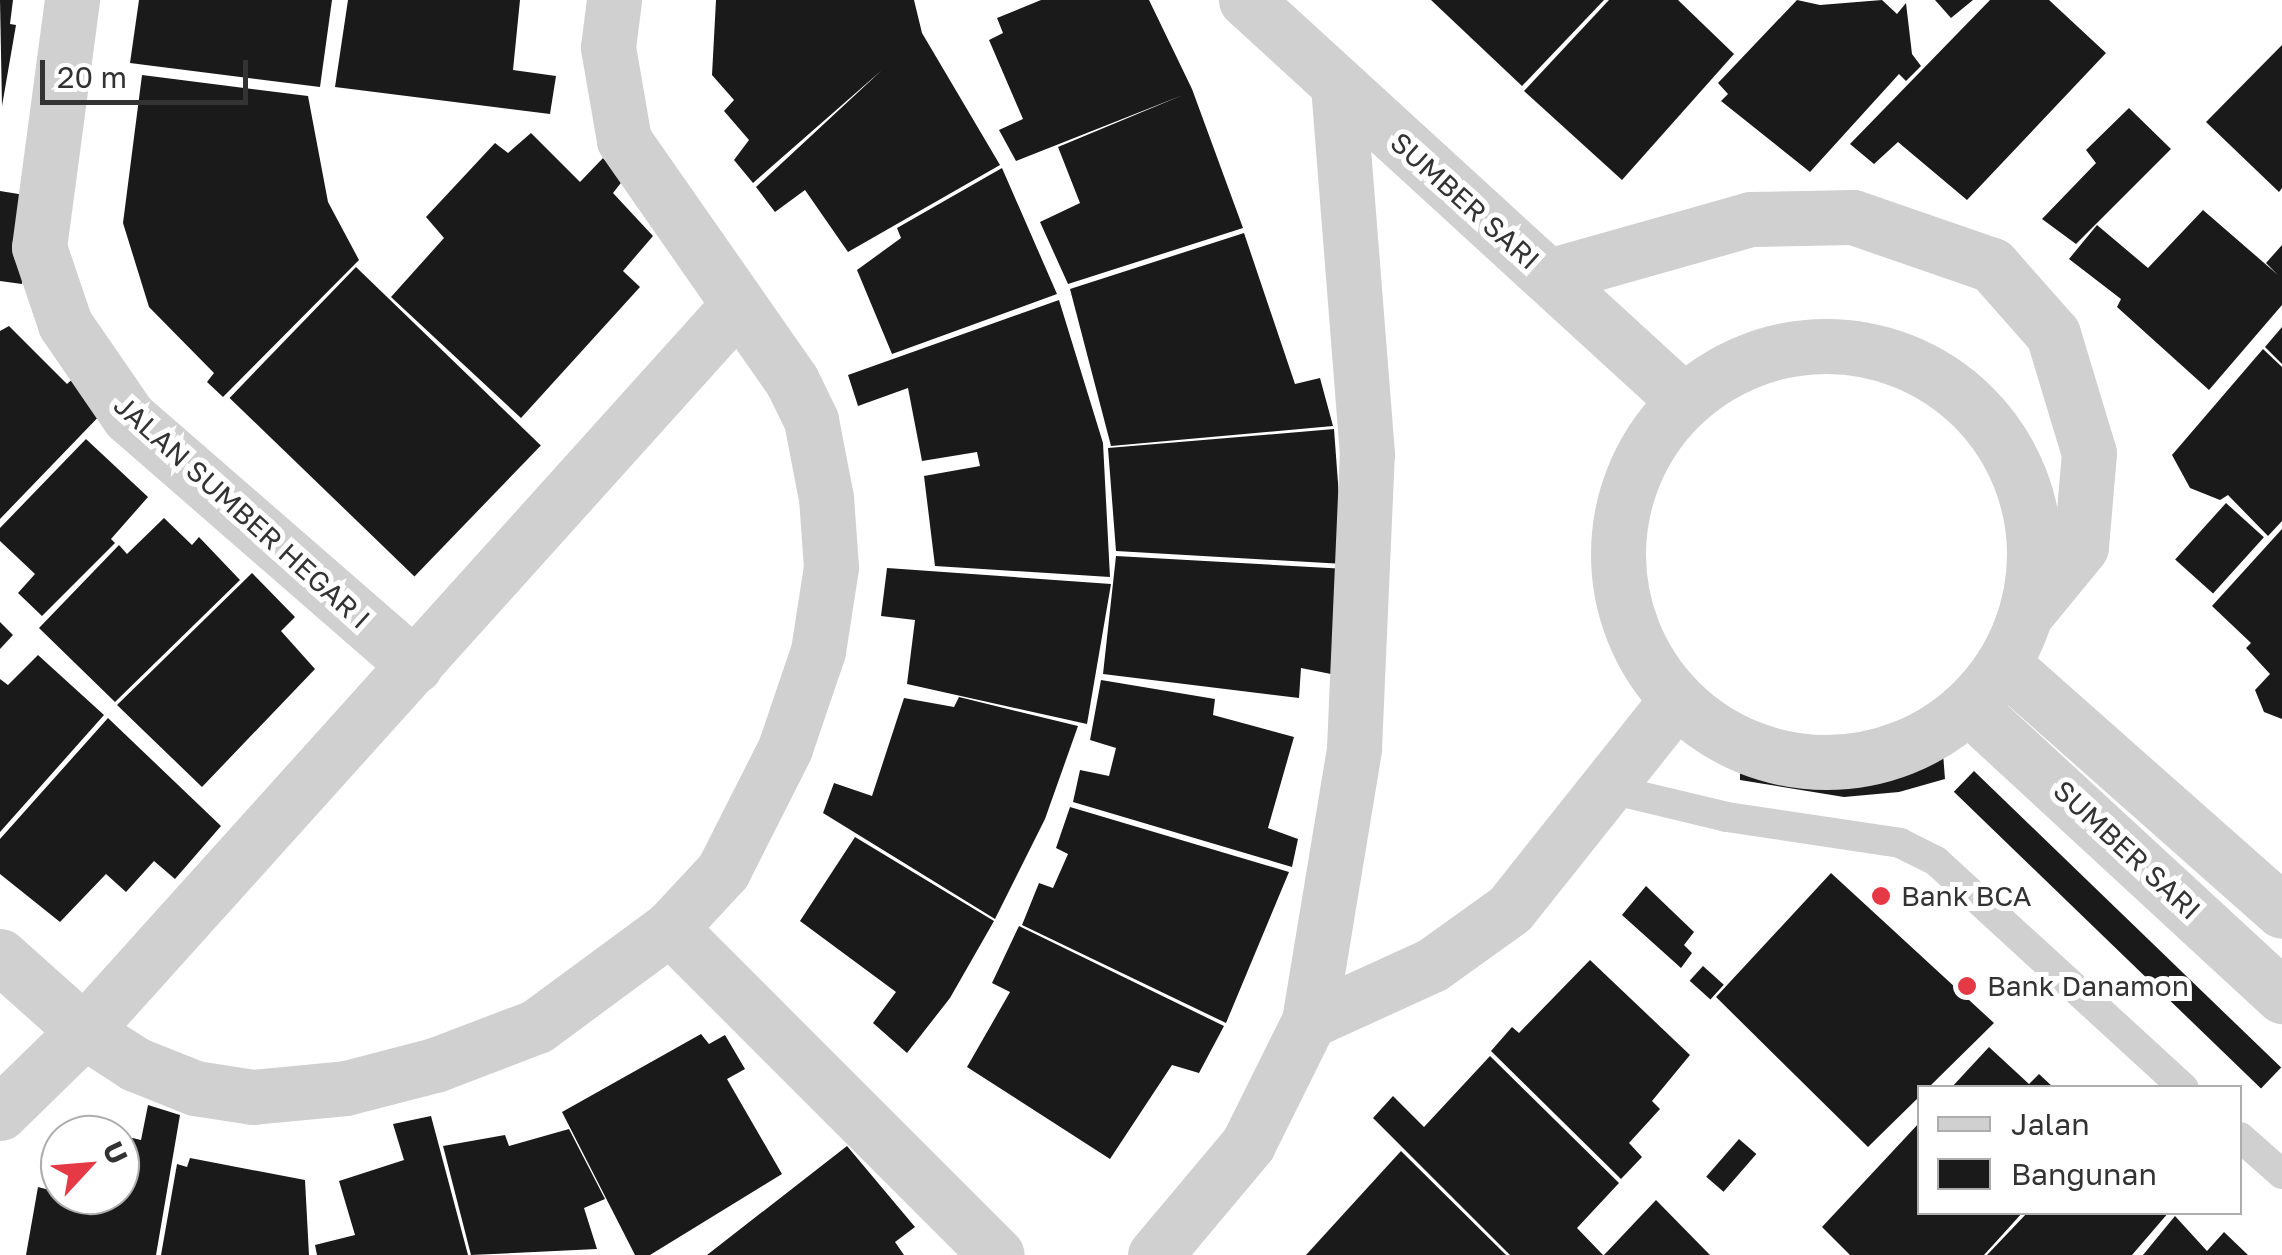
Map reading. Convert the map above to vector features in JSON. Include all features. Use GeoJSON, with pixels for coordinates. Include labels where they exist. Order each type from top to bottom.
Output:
{"type":"FeatureCollection","features":[{"type":"Feature","properties":{"kind":"street","name":"JALAN SUMBER HEGAR I"},"geometry":{"type":"LineString","coordinates":[[72,0],[39,247],[65,324],[129,417],[415,666]]}},
{"type":"Feature","properties":{"kind":"street"},"geometry":{"type":"LineString","coordinates":[[0,956],[84,1031],[135,1064],[195,1088],[254,1097],[346,1088],[435,1065],[537,1026],[670,928],[723,871],[766,792],[818,651],[831,567],[811,420],[738,305],[624,140],[608,47],[614,0]]}},
{"type":"Feature","properties":{"kind":"street","name":"SUMBER SARI"},"geometry":{"type":"LineString","coordinates":[[1246,0],[1684,401]]}},
{"type":"Feature","properties":{"kind":"street"},"geometry":{"type":"LineString","coordinates":[[1154,1255],[1248,1144],[1309,1021],[1354,748],[1368,454],[1338,85]]}},
{"type":"Feature","properties":{"kind":"street"},"geometry":{"type":"LineString","coordinates":[[1549,276],[1750,218],[1854,217],[1992,265],[2053,334],[2089,453],[2081,547],[2026,615]]}},
{"type":"Feature","properties":{"kind":"street"},"geometry":{"type":"LineString","coordinates":[[0,1113],[84,1031],[738,305]]}},
{"type":"Feature","properties":{"kind":"street"},"geometry":{"type":"LineString","coordinates":[[1832,345],[1887,354],[1936,376],[1978,412],[2010,456],[2028,507],[2034,562],[2026,615],[2004,665],[1970,708],[1917,744],[1854,763],[1790,760],[1744,745],[1676,700],[1639,645],[1619,581],[1627,499],[1644,452],[1684,401],[1728,369],[1779,351],[1832,345]]}},
{"type":"Feature","properties":{"kind":"street","name":"SUMBER SARI"},"geometry":{"type":"LineString","coordinates":[[2004,665],[2282,911]]}},
{"type":"Feature","properties":{"kind":"street"},"geometry":{"type":"LineString","coordinates":[[1309,1021],[1432,965],[1510,909],[1676,700]]}},
{"type":"Feature","properties":{"kind":"street","name":"SUMBER SARI"},"geometry":{"type":"LineString","coordinates":[[1970,708],[2282,996]]}},
{"type":"Feature","properties":{"kind":"street"},"geometry":{"type":"LineString","coordinates":[[670,928],[997,1255]]}},
{"type":"Feature","properties":{"kind":"lane"},"geometry":{"type":"LineString","coordinates":[[1606,788],[1727,817],[1900,843],[1924,855],[2181,1085]]}},
{"type":"Feature","properties":{"kind":"lane"},"geometry":{"type":"LineString","coordinates":[[2242,1138],[2282,1174]]}},
{"type":"Feature","properties":{"kind":"building"},"geometry":{"type":"Polygon","coordinates":[[[0,0],[13,0],[10,24],[16,25],[2,106],[0,0]]]}},
{"type":"Feature","properties":{"kind":"building"},"geometry":{"type":"Polygon","coordinates":[[[139,0],[332,0],[320,87],[130,63],[139,0]]]}},
{"type":"Feature","properties":{"kind":"building"},"geometry":{"type":"Polygon","coordinates":[[[348,0],[520,0],[513,70],[556,76],[550,114],[335,87],[348,0]]]}},
{"type":"Feature","properties":{"kind":"building"},"geometry":{"type":"Polygon","coordinates":[[[716,0],[914,0],[922,33],[1000,165],[848,252],[805,190],[775,212],[756,187],[882,70],[753,183],[734,160],[749,140],[724,111],[734,100],[712,75],[716,0]]]}},
{"type":"Feature","properties":{"kind":"building"},"geometry":{"type":"Polygon","coordinates":[[[1041,0],[1149,0],[1192,89],[1243,228],[1068,284],[1040,222],[1080,203],[1058,147],[1183,95],[1016,161],[999,130],[1023,119],[989,40],[1003,33],[997,18],[1041,0]]]}},
{"type":"Feature","properties":{"kind":"building"},"geometry":{"type":"Polygon","coordinates":[[[1431,0],[1604,0],[1522,86],[1431,0]]]}},
{"type":"Feature","properties":{"kind":"building"},"geometry":{"type":"Polygon","coordinates":[[[1609,0],[1678,0],[1734,54],[1622,180],[1524,91],[1609,0]]]}},
{"type":"Feature","properties":{"kind":"building"},"geometry":{"type":"Polygon","coordinates":[[[1797,0],[1820,5],[1882,0],[1897,14],[1906,3],[1912,54],[1921,66],[1906,81],[1899,74],[1810,172],[1721,101],[1728,94],[1718,83],[1797,0]]]}},
{"type":"Feature","properties":{"kind":"building"},"geometry":{"type":"Polygon","coordinates":[[[1935,0],[1973,0],[1951,18],[1935,0]]]}},
{"type":"Feature","properties":{"kind":"building"},"geometry":{"type":"Polygon","coordinates":[[[1990,0],[2049,0],[2106,53],[1967,200],[1898,142],[1874,164],[1850,144],[1990,0]]]}},
{"type":"Feature","properties":{"kind":"building"},"geometry":{"type":"Polygon","coordinates":[[[2282,45],[2282,188],[2279,192],[2206,122],[2282,45]]]}},
{"type":"Feature","properties":{"kind":"building"},"geometry":{"type":"Polygon","coordinates":[[[142,75],[308,96],[328,202],[359,260],[223,397],[207,382],[214,373],[149,307],[123,223],[142,75]]]}},
{"type":"Feature","properties":{"kind":"building"},"geometry":{"type":"Polygon","coordinates":[[[2129,108],[2171,149],[2076,244],[2042,219],[2096,163],[2086,150],[2129,108]]]}},
{"type":"Feature","properties":{"kind":"building"},"geometry":{"type":"Polygon","coordinates":[[[531,133],[580,182],[603,158],[624,179],[613,193],[653,236],[623,271],[640,287],[521,418],[391,297],[444,238],[426,217],[495,143],[508,153],[531,133]]]}},
{"type":"Feature","properties":{"kind":"building"},"geometry":{"type":"Polygon","coordinates":[[[1002,168],[1057,294],[892,354],[857,270],[901,238],[897,228],[1002,168]]]}},
{"type":"Feature","properties":{"kind":"building"},"geometry":{"type":"Polygon","coordinates":[[[0,191],[31,196],[22,284],[0,281],[0,191]]]}},
{"type":"Feature","properties":{"kind":"building"},"geometry":{"type":"Polygon","coordinates":[[[2203,210],[2278,275],[2266,263],[2282,245],[2282,305],[2209,390],[2117,307],[2121,299],[2069,259],[2097,225],[2148,268],[2203,210]]]}},
{"type":"Feature","properties":{"kind":"building"},"geometry":{"type":"Polygon","coordinates":[[[1244,233],[1295,384],[1320,378],[1333,426],[1111,446],[1070,289],[1244,233]]]}},
{"type":"Feature","properties":{"kind":"building"},"geometry":{"type":"Polygon","coordinates":[[[356,267],[541,446],[414,576],[230,398],[356,267]]]}},
{"type":"Feature","properties":{"kind":"building"},"geometry":{"type":"Polygon","coordinates":[[[1059,300],[1103,443],[1110,577],[935,566],[924,476],[980,466],[977,452],[922,461],[908,388],[858,406],[848,375],[1059,300]]]}},
{"type":"Feature","properties":{"kind":"building"},"geometry":{"type":"Polygon","coordinates":[[[9,326],[67,384],[76,376],[107,408],[0,519],[0,331],[9,326]]]}},
{"type":"Feature","properties":{"kind":"building"},"geometry":{"type":"Polygon","coordinates":[[[2282,327],[2282,364],[2265,347],[2282,327]]]}},
{"type":"Feature","properties":{"kind":"building"},"geometry":{"type":"Polygon","coordinates":[[[2263,349],[2282,367],[2282,521],[2268,536],[2228,495],[2220,500],[2190,488],[2172,455],[2263,349]]]}},
{"type":"Feature","properties":{"kind":"building"},"geometry":{"type":"Polygon","coordinates":[[[1334,429],[1344,564],[1116,551],[1108,448],[1334,429]]]}},
{"type":"Feature","properties":{"kind":"building"},"geometry":{"type":"Polygon","coordinates":[[[86,439],[148,497],[111,539],[115,543],[42,616],[18,593],[35,574],[0,541],[0,528],[86,439]]]}},
{"type":"Feature","properties":{"kind":"building"},"geometry":{"type":"Polygon","coordinates":[[[2226,503],[2264,537],[2213,594],[2175,559],[2226,503]]]}},
{"type":"Feature","properties":{"kind":"building"},"geometry":{"type":"Polygon","coordinates":[[[164,518],[192,545],[199,537],[240,580],[115,702],[39,628],[119,545],[127,554],[164,518]]]}},
{"type":"Feature","properties":{"kind":"building"},"geometry":{"type":"Polygon","coordinates":[[[2282,529],[2282,719],[2264,712],[2255,690],[2270,674],[2246,648],[2251,643],[2212,606],[2282,529]]]}},
{"type":"Feature","properties":{"kind":"building"},"geometry":{"type":"Polygon","coordinates":[[[1116,556],[1347,569],[1331,674],[1301,668],[1299,698],[1103,674],[1116,556]]]}},
{"type":"Feature","properties":{"kind":"building"},"geometry":{"type":"Polygon","coordinates":[[[887,568],[1111,584],[1087,724],[907,684],[915,620],[881,616],[887,568]]]}},
{"type":"Feature","properties":{"kind":"building"},"geometry":{"type":"Polygon","coordinates":[[[252,573],[295,617],[281,631],[315,669],[202,787],[117,705],[252,573]]]}},
{"type":"Feature","properties":{"kind":"building"},"geometry":{"type":"Polygon","coordinates":[[[0,622],[13,635],[0,649],[0,622]]]}},
{"type":"Feature","properties":{"kind":"building"},"geometry":{"type":"Polygon","coordinates":[[[38,655],[104,715],[0,832],[0,679],[8,685],[38,655]]]}},
{"type":"Feature","properties":{"kind":"building"},"geometry":{"type":"Polygon","coordinates":[[[1101,680],[1215,699],[1213,715],[1294,737],[1268,828],[1298,839],[1292,867],[1073,802],[1080,770],[1109,776],[1116,748],[1090,740],[1101,680]]]}},
{"type":"Feature","properties":{"kind":"building"},"geometry":{"type":"Polygon","coordinates":[[[959,697],[1078,726],[1045,819],[995,919],[823,813],[834,783],[872,796],[904,698],[954,707],[959,697]]]}},
{"type":"Feature","properties":{"kind":"building"},"geometry":{"type":"Polygon","coordinates":[[[108,718],[221,826],[175,879],[154,861],[126,892],[106,874],[60,922],[0,874],[0,839],[108,718]]]}},
{"type":"Feature","properties":{"kind":"building"},"geometry":{"type":"Polygon","coordinates":[[[1943,753],[1945,779],[1899,792],[1844,797],[1740,780],[1740,754],[1810,769],[1943,753]]]}},
{"type":"Feature","properties":{"kind":"building"},"geometry":{"type":"Polygon","coordinates":[[[1974,771],[2281,1068],[2261,1088],[1954,792],[1974,771]]]}},
{"type":"Feature","properties":{"kind":"building"},"geometry":{"type":"Polygon","coordinates":[[[1070,807],[1289,872],[1226,1023],[1022,925],[1039,883],[1053,888],[1068,854],[1056,848],[1070,807]]]}},
{"type":"Feature","properties":{"kind":"building"},"geometry":{"type":"Polygon","coordinates":[[[855,837],[994,921],[950,998],[907,1053],[873,1023],[896,992],[800,921],[855,837]]]}},
{"type":"Feature","properties":{"kind":"building"},"geometry":{"type":"Polygon","coordinates":[[[1831,873],[1994,1023],[1931,1085],[1917,1085],[1917,1099],[1868,1147],[1716,997],[1831,873]]]}},
{"type":"Feature","properties":{"kind":"building"},"geometry":{"type":"Polygon","coordinates":[[[1646,886],[1694,932],[1684,945],[1692,953],[1681,968],[1622,915],[1646,886]]]}},
{"type":"Feature","properties":{"kind":"building"},"geometry":{"type":"Polygon","coordinates":[[[1019,926],[1224,1026],[1199,1073],[1172,1065],[1110,1159],[967,1067],[1010,992],[992,983],[1019,926]]]}},
{"type":"Feature","properties":{"kind":"building"},"geometry":{"type":"Polygon","coordinates":[[[1590,960],[1690,1055],[1652,1101],[1660,1109],[1629,1143],[1642,1157],[1621,1179],[1491,1051],[1512,1027],[1519,1033],[1590,960]]]}},
{"type":"Feature","properties":{"kind":"building"},"geometry":{"type":"Polygon","coordinates":[[[1703,966],[1724,985],[1710,1000],[1690,981],[1703,966]]]}},
{"type":"Feature","properties":{"kind":"building"},"geometry":{"type":"Polygon","coordinates":[[[701,1034],[709,1044],[725,1035],[745,1069],[727,1079],[782,1174],[650,1255],[635,1255],[562,1112],[701,1034]]]}},
{"type":"Feature","properties":{"kind":"building"},"geometry":{"type":"Polygon","coordinates":[[[1989,1047],[2029,1084],[2039,1074],[2051,1085],[1954,1085],[1989,1047]]]}},
{"type":"Feature","properties":{"kind":"building"},"geometry":{"type":"Polygon","coordinates":[[[1490,1056],[1619,1183],[1577,1228],[1603,1255],[1510,1255],[1373,1118],[1393,1096],[1424,1127],[1490,1056]]]}},
{"type":"Feature","properties":{"kind":"building"},"geometry":{"type":"Polygon","coordinates":[[[148,1105],[180,1115],[156,1255],[26,1255],[38,1187],[40,1215],[140,1215],[141,1140],[148,1105]]]}},
{"type":"Feature","properties":{"kind":"building"},"geometry":{"type":"Polygon","coordinates":[[[431,1116],[468,1255],[317,1255],[315,1245],[355,1235],[339,1181],[404,1160],[393,1124],[431,1116]]]}},
{"type":"Feature","properties":{"kind":"building"},"geometry":{"type":"Polygon","coordinates":[[[1917,1125],[1917,1215],[2020,1215],[1984,1255],[1850,1255],[1822,1227],[1917,1125]]]}},
{"type":"Feature","properties":{"kind":"building"},"geometry":{"type":"Polygon","coordinates":[[[569,1129],[605,1199],[584,1208],[597,1249],[471,1255],[443,1146],[505,1135],[509,1146],[569,1129]]]}},
{"type":"Feature","properties":{"kind":"building"},"geometry":{"type":"Polygon","coordinates":[[[1739,1139],[1756,1154],[1724,1192],[1706,1177],[1739,1139]]]}},
{"type":"Feature","properties":{"kind":"building"},"geometry":{"type":"Polygon","coordinates":[[[847,1146],[915,1227],[895,1242],[904,1255],[707,1255],[847,1146]]]}},
{"type":"Feature","properties":{"kind":"building"},"geometry":{"type":"Polygon","coordinates":[[[1401,1151],[1506,1255],[1306,1255],[1401,1151]]]}},
{"type":"Feature","properties":{"kind":"building"},"geometry":{"type":"Polygon","coordinates":[[[190,1158],[305,1180],[309,1255],[161,1255],[177,1164],[187,1167],[190,1158]]]}},
{"type":"Feature","properties":{"kind":"building"},"geometry":{"type":"Polygon","coordinates":[[[1656,1200],[1710,1255],[1604,1255],[1656,1200]]]}},
{"type":"Feature","properties":{"kind":"building"},"geometry":{"type":"Polygon","coordinates":[[[2025,1215],[2166,1215],[2132,1255],[1987,1255],[2025,1215]]]}},
{"type":"Feature","properties":{"kind":"building"},"geometry":{"type":"Polygon","coordinates":[[[2175,1216],[2207,1251],[2224,1232],[2248,1255],[2143,1255],[2175,1216]]]}},
{"type":"Feature","properties":{"kind":"place","name":"Bank BCA"},"geometry":{"type":"Point","coordinates":[1881,896]}},
{"type":"Feature","properties":{"kind":"place","name":"Bank Danamon"},"geometry":{"type":"Point","coordinates":[1967,986]}}]}
